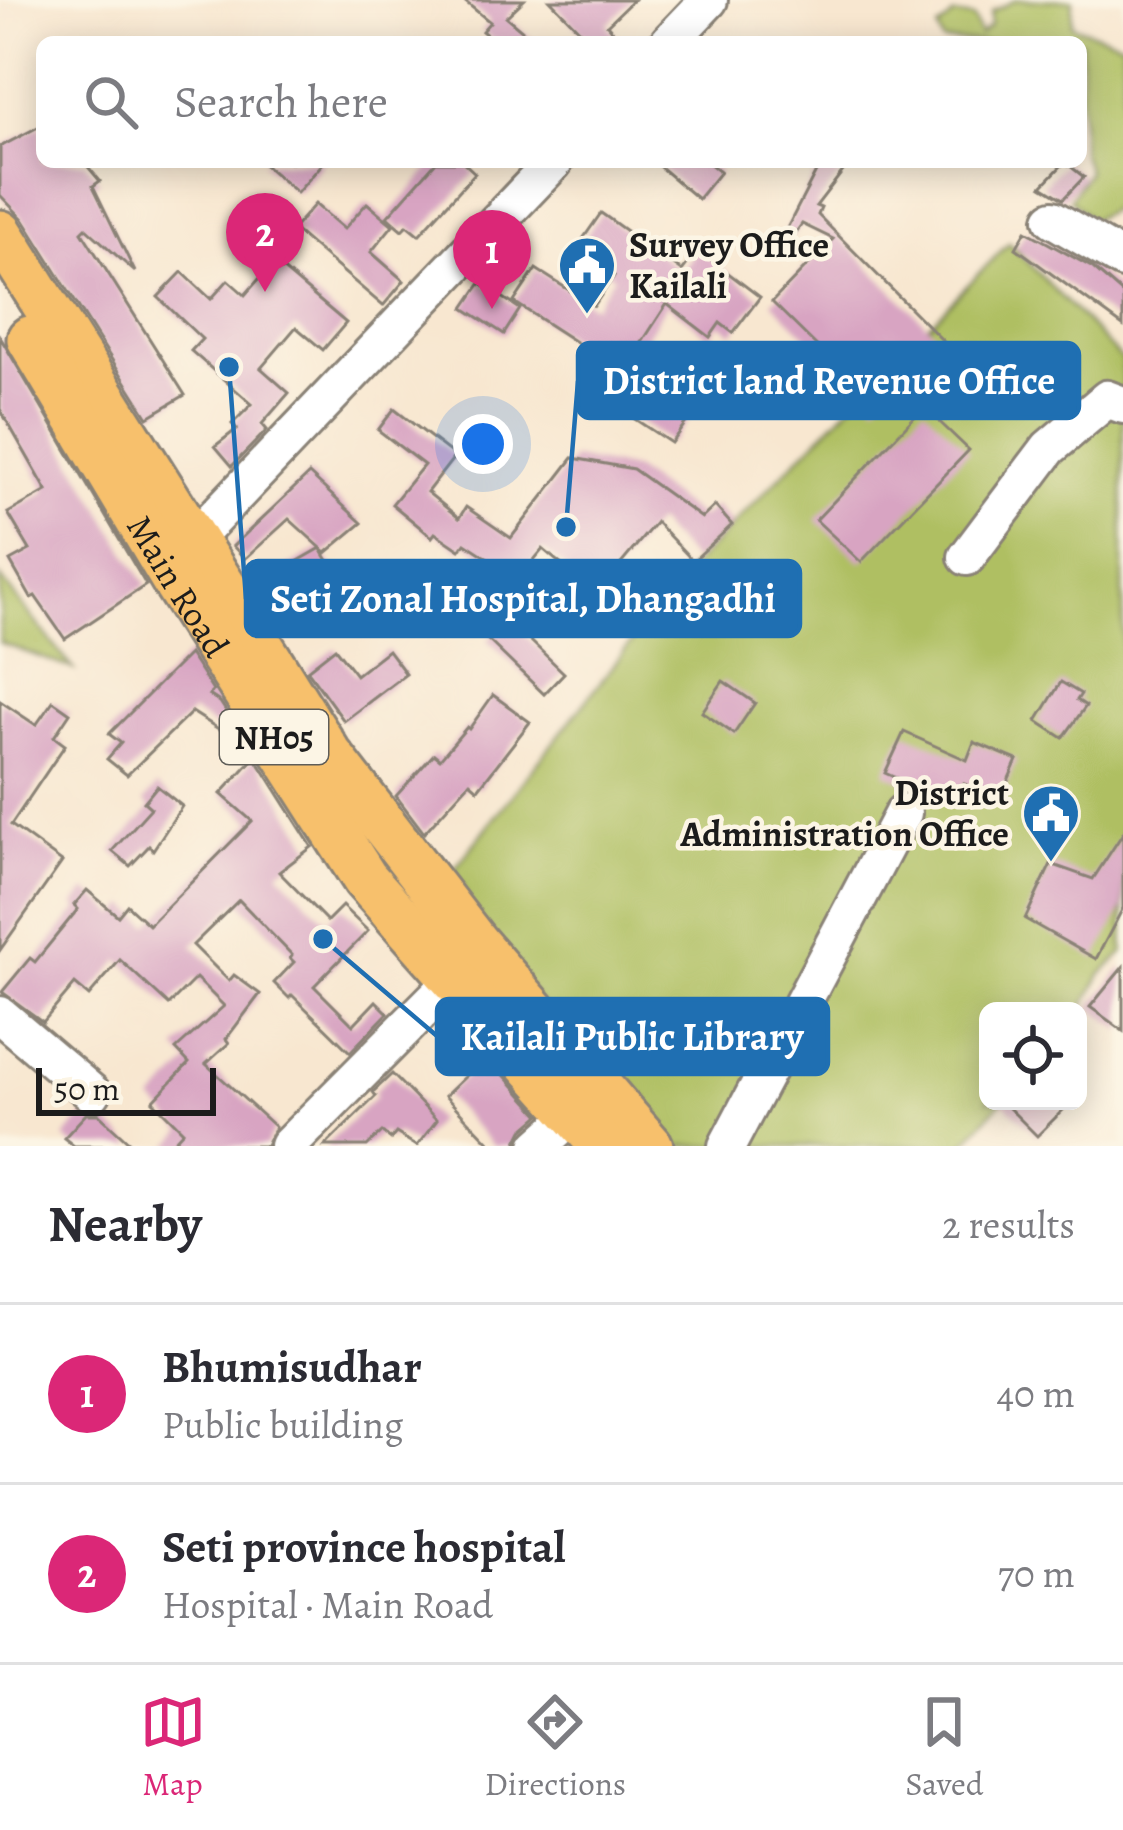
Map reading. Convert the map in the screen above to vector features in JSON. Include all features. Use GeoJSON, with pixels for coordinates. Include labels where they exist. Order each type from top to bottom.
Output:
{"type":"FeatureCollection","features":[{"type":"Feature","properties":{"kind":"main road","name":"Main Road"},"geometry":{"type":"LineString","coordinates":[[0,233],[191,541]]}},
{"type":"Feature","properties":{"kind":"main road","name":"Main Road"},"geometry":{"type":"LineString","coordinates":[[0,288],[174,580],[365,879],[589,1130]]}},
{"type":"Feature","properties":{"kind":"main road","name":"NH05"},"geometry":{"type":"LineString","coordinates":[[191,541],[328,752],[476,944],[650,1146]]}},
{"type":"Feature","properties":{"kind":"street"},"geometry":{"type":"LineString","coordinates":[[675,36],[709,0]]}},
{"type":"Feature","properties":{"kind":"street"},"geometry":{"type":"LineString","coordinates":[[191,541],[548,168]]}},
{"type":"Feature","properties":{"kind":"street"},"geometry":{"type":"LineString","coordinates":[[1053,219],[1123,260]]}},
{"type":"Feature","properties":{"kind":"street"},"geometry":{"type":"LineString","coordinates":[[967,557],[1049,448],[1107,399],[1123,405]]}},
{"type":"Feature","properties":{"kind":"street"},"geometry":{"type":"LineString","coordinates":[[728,1146],[902,813]]}},
{"type":"Feature","properties":{"kind":"street"},"geometry":{"type":"LineString","coordinates":[[288,1146],[453,980]]}},
{"type":"Feature","properties":{"kind":"street"},"geometry":{"type":"LineString","coordinates":[[0,1015],[92,1093]]}},
{"type":"Feature","properties":{"kind":"street"},"geometry":{"type":"LineString","coordinates":[[538,1146],[589,1130]]}},
{"type":"Feature","properties":{"kind":"green space"},"geometry":{"type":"Polygon","coordinates":[[[1016,0],[1073,0],[1072,25],[1123,43],[1123,203],[1091,220],[1070,199],[1088,171],[1087,36],[941,36],[938,29],[954,15],[974,18],[980,35],[990,26],[991,12],[1016,0]]]}},
{"type":"Feature","properties":{"kind":"green space"},"geometry":{"type":"Polygon","coordinates":[[[1009,243],[1123,361],[1123,953],[1101,975],[1086,1002],[979,1002],[979,1110],[994,1110],[962,1146],[659,1146],[442,885],[684,575],[1009,243]]]}},
{"type":"Feature","properties":{"kind":"green space"},"geometry":{"type":"Polygon","coordinates":[[[0,577],[73,669],[0,643],[0,577]]]}},
{"type":"Feature","properties":{"kind":"building"},"geometry":{"type":"Polygon","coordinates":[[[463,0],[524,0],[506,17],[529,36],[488,36],[482,31],[490,22],[463,0]]]}},
{"type":"Feature","properties":{"kind":"building"},"geometry":{"type":"Polygon","coordinates":[[[550,0],[633,0],[607,25],[617,36],[585,36],[550,0]]]}},
{"type":"Feature","properties":{"kind":"building"},"geometry":{"type":"Polygon","coordinates":[[[36,128],[36,168],[89,168],[100,181],[93,186],[135,272],[86,228],[82,232],[185,395],[148,417],[23,219],[0,195],[0,147],[36,128]]]}},
{"type":"Feature","properties":{"kind":"building"},"geometry":{"type":"Polygon","coordinates":[[[268,168],[319,168],[297,193],[268,168]]]}},
{"type":"Feature","properties":{"kind":"building"},"geometry":{"type":"Polygon","coordinates":[[[431,168],[470,168],[475,173],[419,235],[407,225],[402,230],[387,217],[431,168]]]}},
{"type":"Feature","properties":{"kind":"building"},"geometry":{"type":"Polygon","coordinates":[[[661,168],[715,168],[720,172],[698,199],[661,168]]]}},
{"type":"Feature","properties":{"kind":"building"},"geometry":{"type":"Polygon","coordinates":[[[818,168],[845,168],[816,206],[821,208],[818,215],[943,341],[876,404],[772,302],[833,239],[802,224],[791,239],[784,234],[818,168]]]}},
{"type":"Feature","properties":{"kind":"building"},"geometry":{"type":"Polygon","coordinates":[[[1059,168],[1073,168],[1084,177],[1063,199],[1042,186],[1059,168]]]}},
{"type":"Feature","properties":{"kind":"building"},"geometry":{"type":"Polygon","coordinates":[[[367,203],[393,225],[371,252],[404,281],[383,306],[293,229],[315,204],[344,229],[367,203]]]}},
{"type":"Feature","properties":{"kind":"building"},"geometry":{"type":"Polygon","coordinates":[[[601,213],[682,271],[698,250],[760,297],[733,333],[720,323],[710,337],[667,304],[641,344],[709,391],[671,443],[609,402],[628,376],[514,302],[536,269],[594,306],[614,276],[576,249],[601,213]]]}},
{"type":"Feature","properties":{"kind":"building"},"geometry":{"type":"Polygon","coordinates":[[[1026,231],[1093,268],[1123,294],[1123,326],[1016,248],[1026,231]]]}},
{"type":"Feature","properties":{"kind":"building"},"geometry":{"type":"Polygon","coordinates":[[[274,262],[346,323],[323,350],[296,327],[261,368],[289,393],[262,424],[267,430],[232,466],[215,446],[237,429],[232,424],[252,404],[191,351],[202,339],[158,297],[182,272],[211,299],[228,280],[245,295],[274,262]]]}},
{"type":"Feature","properties":{"kind":"building"},"geometry":{"type":"Polygon","coordinates":[[[481,283],[520,309],[504,334],[464,308],[481,283]]]}},
{"type":"Feature","properties":{"kind":"building"},"geometry":{"type":"Polygon","coordinates":[[[0,337],[146,585],[65,639],[35,596],[31,598],[10,561],[30,550],[8,513],[47,491],[0,409],[0,337]]]}},
{"type":"Feature","properties":{"kind":"building"},"geometry":{"type":"Polygon","coordinates":[[[924,407],[969,450],[861,562],[816,520],[924,407]]]}},
{"type":"Feature","properties":{"kind":"building"},"geometry":{"type":"Polygon","coordinates":[[[394,409],[455,456],[427,492],[459,518],[466,507],[511,538],[573,458],[633,469],[702,518],[715,506],[732,525],[693,561],[656,522],[596,594],[543,549],[513,585],[498,572],[502,567],[465,543],[460,550],[435,533],[432,537],[392,504],[424,465],[378,430],[394,409]]]}},
{"type":"Feature","properties":{"kind":"building"},"geometry":{"type":"Polygon","coordinates":[[[309,474],[362,523],[326,553],[321,549],[335,572],[300,592],[286,568],[321,548],[289,519],[245,559],[233,546],[309,474]]]}},
{"type":"Feature","properties":{"kind":"building"},"geometry":{"type":"Polygon","coordinates":[[[508,619],[564,673],[544,694],[488,640],[508,619]]]}},
{"type":"Feature","properties":{"kind":"building"},"geometry":{"type":"Polygon","coordinates":[[[335,648],[356,675],[388,650],[406,674],[344,721],[307,670],[335,648]]]}},
{"type":"Feature","properties":{"kind":"building"},"geometry":{"type":"Polygon","coordinates":[[[189,654],[213,691],[209,695],[220,702],[235,725],[228,735],[192,712],[127,775],[107,759],[121,743],[109,734],[189,654]]]}},
{"type":"Feature","properties":{"kind":"building"},"geometry":{"type":"Polygon","coordinates":[[[723,681],[755,703],[734,734],[702,712],[723,681]]]}},
{"type":"Feature","properties":{"kind":"building"},"geometry":{"type":"Polygon","coordinates":[[[1061,682],[1081,694],[1077,700],[1086,706],[1063,738],[1037,721],[1061,682]]]}},
{"type":"Feature","properties":{"kind":"building"},"geometry":{"type":"Polygon","coordinates":[[[493,695],[530,722],[478,789],[470,782],[424,833],[396,796],[434,754],[440,759],[469,729],[493,695]]]}},
{"type":"Feature","properties":{"kind":"building"},"geometry":{"type":"Polygon","coordinates":[[[0,701],[36,725],[53,701],[70,713],[54,737],[65,745],[11,825],[62,862],[0,950],[0,701]]]}},
{"type":"Feature","properties":{"kind":"building"},"geometry":{"type":"Polygon","coordinates":[[[904,732],[967,760],[974,742],[1017,760],[1000,799],[964,784],[954,804],[885,773],[904,732]]]}},
{"type":"Feature","properties":{"kind":"building"},"geometry":{"type":"Polygon","coordinates":[[[255,757],[312,847],[279,872],[327,921],[342,906],[368,931],[314,986],[353,1025],[376,1001],[388,1013],[350,1052],[274,983],[294,962],[292,955],[239,900],[193,945],[229,981],[234,975],[260,994],[226,1039],[229,1043],[206,1064],[275,1127],[266,1146],[169,1146],[183,1131],[153,1101],[189,1063],[176,1049],[224,1006],[196,978],[169,1005],[120,960],[89,996],[75,984],[43,1022],[2,992],[30,958],[35,962],[78,909],[74,905],[87,890],[118,916],[127,905],[149,925],[252,821],[221,794],[255,757]]]}},
{"type":"Feature","properties":{"kind":"building"},"geometry":{"type":"Polygon","coordinates":[[[157,786],[182,806],[153,850],[149,846],[130,866],[112,851],[151,808],[144,802],[157,786]]]}},
{"type":"Feature","properties":{"kind":"building"},"geometry":{"type":"Polygon","coordinates":[[[1123,833],[1123,908],[1096,959],[1025,919],[1051,864],[1093,879],[1123,833]]]}},
{"type":"Feature","properties":{"kind":"building"},"geometry":{"type":"Polygon","coordinates":[[[1123,967],[1123,1031],[1090,1007],[1123,967]]]}},
{"type":"Feature","properties":{"kind":"building"},"geometry":{"type":"Polygon","coordinates":[[[487,1056],[540,1115],[523,1130],[515,1146],[493,1146],[445,1096],[487,1056]]]}},
{"type":"Feature","properties":{"kind":"building"},"geometry":{"type":"Polygon","coordinates":[[[392,1074],[437,1120],[417,1146],[396,1133],[391,1139],[382,1132],[367,1146],[325,1146],[376,1096],[373,1092],[392,1074]]]}},
{"type":"Feature","properties":{"kind":"building"},"geometry":{"type":"Polygon","coordinates":[[[1011,1110],[1063,1110],[1037,1136],[1011,1110]]]}},
{"type":"Feature","properties":{"kind":"building"},"geometry":{"type":"Polygon","coordinates":[[[86,1114],[98,1114],[133,1146],[74,1146],[64,1138],[86,1114]]]}},
{"type":"Feature","properties":{"kind":"place","name":"Seti province hospital"},"geometry":{"type":"Point","coordinates":[265,292]}},
{"type":"Feature","properties":{"kind":"place","name":"Bhumisudhar"},"geometry":{"type":"Point","coordinates":[492,309]}},
{"type":"Feature","properties":{"kind":"place","name":"Survey Office Kailali"},"geometry":{"type":"Point","coordinates":[587,316]}},
{"type":"Feature","properties":{"kind":"place","name":"Seti Zonal Hospital, Dhangadhi"},"geometry":{"type":"Point","coordinates":[229,367]}},
{"type":"Feature","properties":{"kind":"place","name":"District land Revenue Office"},"geometry":{"type":"Point","coordinates":[566,527]}},
{"type":"Feature","properties":{"kind":"place","name":"District Administration Office"},"geometry":{"type":"Point","coordinates":[1051,864]}},
{"type":"Feature","properties":{"kind":"place","name":"Kailali Public Library"},"geometry":{"type":"Point","coordinates":[323,939]}}]}
